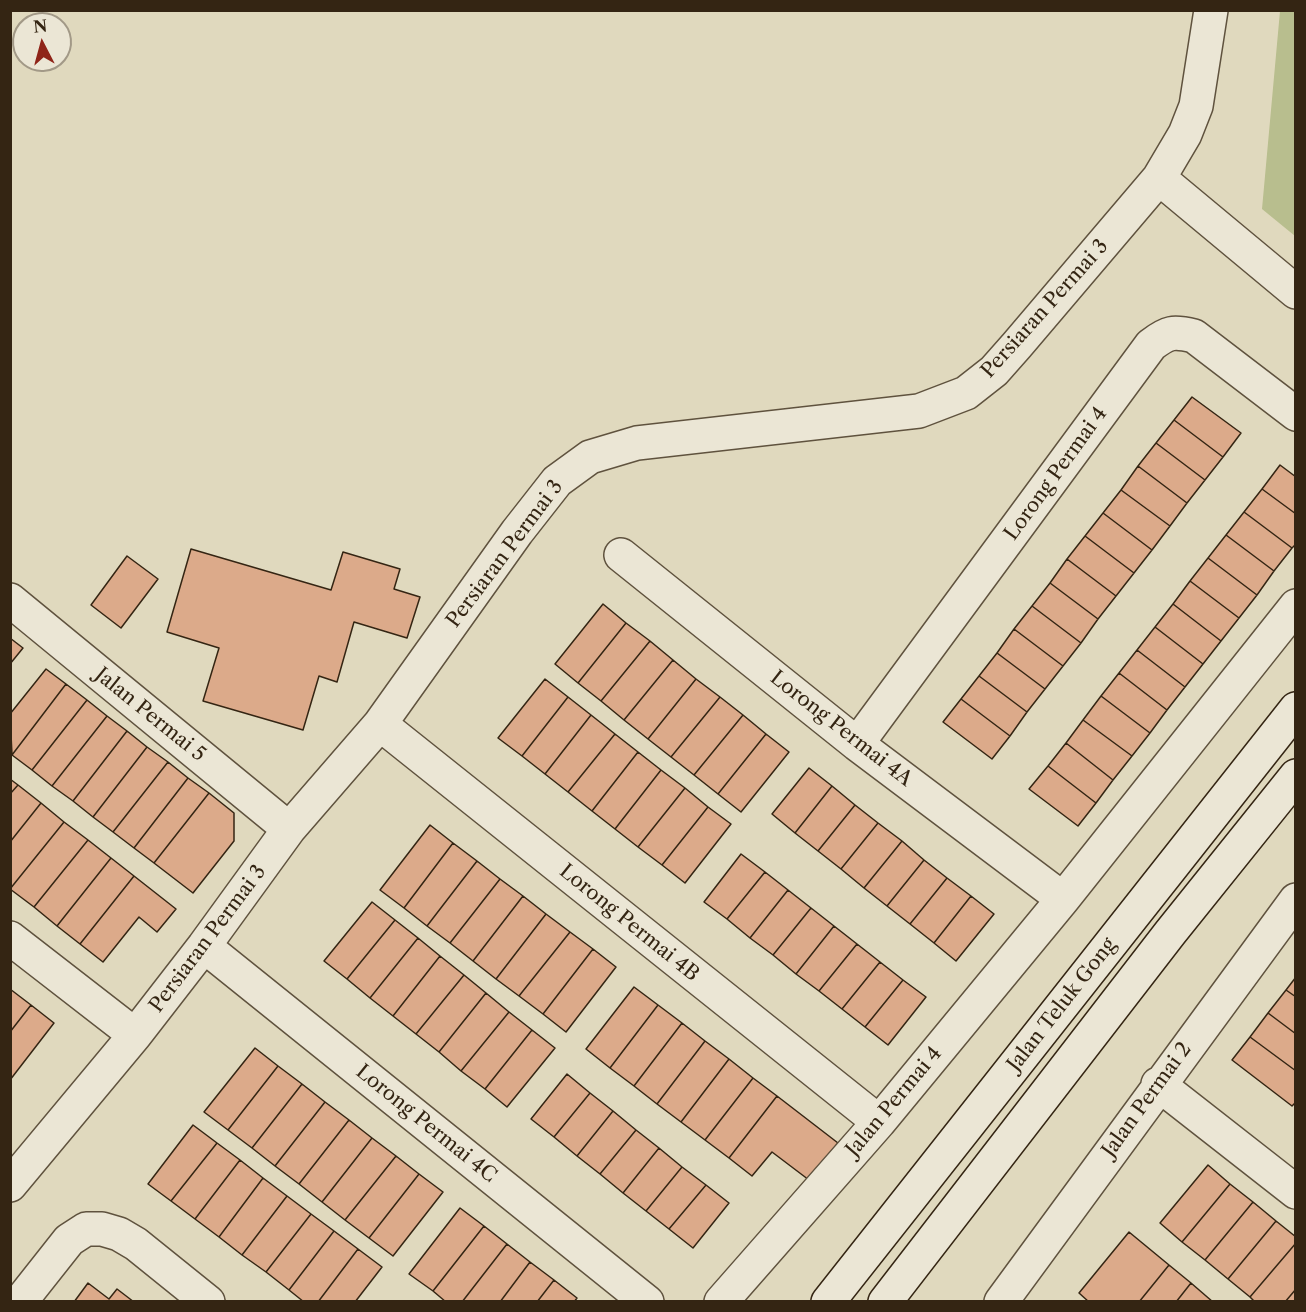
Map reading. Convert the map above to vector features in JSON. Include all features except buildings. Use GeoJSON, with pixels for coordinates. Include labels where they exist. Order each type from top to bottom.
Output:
{"type":"FeatureCollection","features":[{"type":"Feature","properties":{"kind":"street","name":"Persiaran Permai 3"},"geometry":{"type":"LineString","coordinates":[[10,1185],[135,1035],[204,946],[289,829],[380,724],[517,532],[557,481],[590,457],[637,443],[919,411],[966,393],[993,371],[1017,345],[1159,178],[1185,134],[1196,106],[1211,10]]}},
{"type":"Feature","properties":{"kind":"street"},"geometry":{"type":"LineString","coordinates":[[1159,178],[1296,292]]}},
{"type":"Feature","properties":{"kind":"street","name":"Lorong Permai 4"},"geometry":{"type":"LineString","coordinates":[[857,744],[1151,345],[1164,334],[1179,332],[1194,336],[1296,414]]}},
{"type":"Feature","properties":{"kind":"street","name":"Lorong Permai 4A"},"geometry":{"type":"LineString","coordinates":[[621,555],[857,744],[1063,899]]}},
{"type":"Feature","properties":{"kind":"street","name":"Jalan Permai 5"},"geometry":{"type":"LineString","coordinates":[[10,600],[289,829]]}},
{"type":"Feature","properties":{"kind":"street"},"geometry":{"type":"LineString","coordinates":[[1063,899],[1296,606]]}},
{"type":"Feature","properties":{"kind":"street","name":"Jalan Teluk Gong"},"geometry":{"type":"LineString","coordinates":[[828,1302],[1296,709]]}},
{"type":"Feature","properties":{"kind":"street","name":"Lorong Permai 4B"},"geometry":{"type":"LineString","coordinates":[[380,724],[879,1122]]}},
{"type":"Feature","properties":{"kind":"street","name":"Jalan Teluk Gong"},"geometry":{"type":"LineString","coordinates":[[885,1302],[1170,933],[1296,776]]}},
{"type":"Feature","properties":{"kind":"street","name":"Jalan Permai 4"},"geometry":{"type":"LineString","coordinates":[[721,1302],[879,1122],[1063,899]]}},
{"type":"Feature","properties":{"kind":"street","name":"Jalan Permai 2"},"geometry":{"type":"LineString","coordinates":[[1010,1298],[1158,1084],[1296,900]]}},
{"type":"Feature","properties":{"kind":"street"},"geometry":{"type":"LineString","coordinates":[[10,938],[135,1035]]}},
{"type":"Feature","properties":{"kind":"street","name":"Lorong Permai 4C"},"geometry":{"type":"LineString","coordinates":[[204,946],[647,1302]]}},
{"type":"Feature","properties":{"kind":"street"},"geometry":{"type":"LineString","coordinates":[[1158,1084],[1296,1192]]}},
{"type":"Feature","properties":{"kind":"street"},"geometry":{"type":"LineString","coordinates":[[20,1302],[69,1240],[86,1229],[102,1229],[120,1234],[136,1244],[208,1302]]}},
{"type":"Feature","properties":{"kind":"green space"},"geometry":{"type":"Polygon","coordinates":[[[1280,11],[1295,11],[1295,236],[1262,209],[1280,11]]]}}]}
